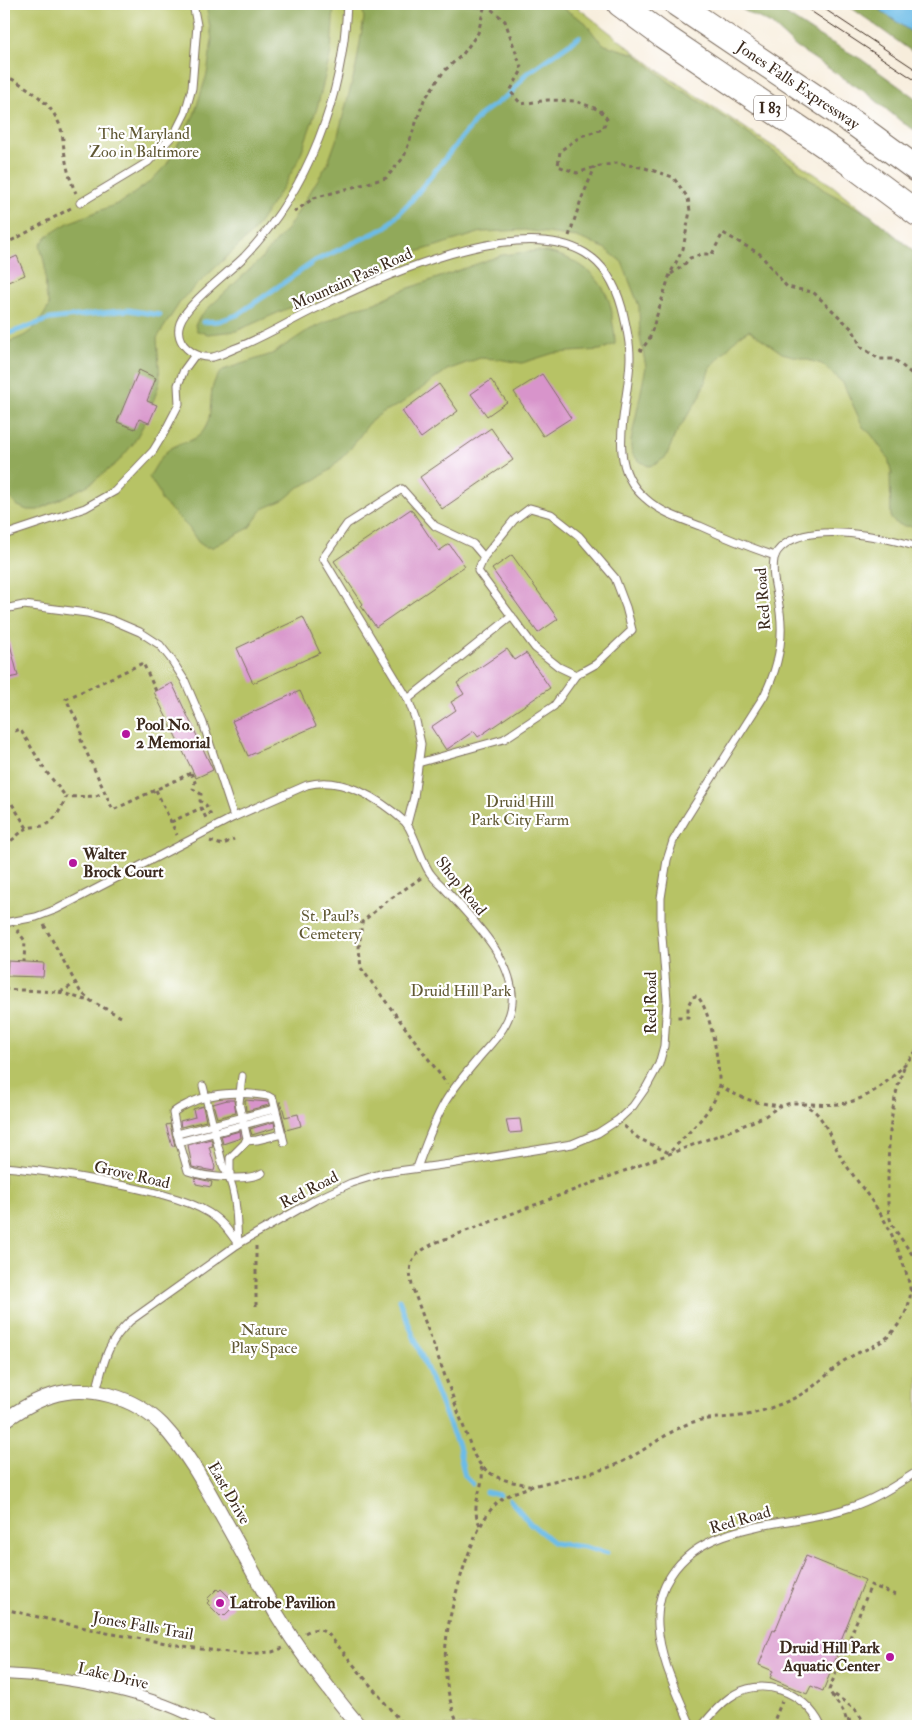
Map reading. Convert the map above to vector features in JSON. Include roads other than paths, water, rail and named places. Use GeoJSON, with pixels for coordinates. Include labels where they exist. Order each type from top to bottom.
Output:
{"type":"FeatureCollection","features":[{"type":"Feature","properties":{"kind":"highway","name":"Jones Falls Expressway"},"geometry":{"type":"LineString","coordinates":[[620,4],[662,35],[839,155],[918,214]]}},
{"type":"Feature","properties":{"kind":"highway","name":"Jones Falls Expressway"},"geometry":{"type":"LineString","coordinates":[[677,4],[858,126],[918,170]]}},
{"type":"Feature","properties":{"kind":"street","name":"East Drive"},"geometry":{"type":"LineString","coordinates":[[4,1422],[31,1404],[49,1396],[65,1392],[96,1392],[130,1402],[161,1424],[177,1443],[205,1484],[294,1641],[330,1691],[359,1726]]}},
{"type":"Feature","properties":{"kind":"street","name":"Lake Drive"},"geometry":{"type":"LineString","coordinates":[[4,1674],[56,1679],[106,1688],[176,1710],[210,1726]]}},
{"type":"Feature","properties":{"kind":"lane"},"geometry":{"type":"LineString","coordinates":[[80,203],[148,162],[175,133],[185,113],[192,88],[197,25],[193,4]]}},
{"type":"Feature","properties":{"kind":"lane"},"geometry":{"type":"LineString","coordinates":[[4,535],[85,508],[115,492],[153,451],[179,404],[178,385],[184,370],[195,354],[185,348],[179,335],[180,324],[191,306],[242,259],[267,232],[288,203],[305,172],[321,135],[331,101],[346,32],[347,4]]}},
{"type":"Feature","properties":{"kind":"lane","name":"Mountain Pass Road"},"geometry":{"type":"LineString","coordinates":[[195,354],[210,357],[224,353],[252,342],[320,307],[385,277],[445,256],[500,242],[535,240],[566,245],[586,254],[606,272],[618,292],[626,324],[630,356],[621,437],[623,465],[629,481],[645,498],[666,512],[775,556]]}},
{"type":"Feature","properties":{"kind":"lane"},"geometry":{"type":"LineString","coordinates":[[4,923],[36,917],[57,909],[234,817],[319,781],[334,782],[367,796],[407,824],[414,797],[420,744],[416,721],[408,699],[322,558],[346,524],[402,489],[435,526],[473,544],[484,557]]}},
{"type":"Feature","properties":{"kind":"lane"},"geometry":{"type":"LineString","coordinates":[[418,763],[504,740],[554,706],[576,675],[596,664],[632,630],[615,578],[579,536],[551,514],[530,508],[514,520],[484,557],[478,571],[536,648],[559,667],[576,675]]}},
{"type":"Feature","properties":{"kind":"lane","name":"Red Road"},"geometry":{"type":"LineString","coordinates":[[96,1392],[109,1347],[118,1332],[130,1321],[238,1244],[315,1200],[352,1183],[383,1173],[572,1144],[598,1133],[618,1120],[633,1106],[659,1064],[664,1046],[667,1000],[661,924],[662,898],[667,860],[673,841],[764,696],[777,664],[780,613],[773,575],[775,556],[782,546],[793,538],[814,532],[897,540],[918,547]]}},
{"type":"Feature","properties":{"kind":"lane"},"geometry":{"type":"LineString","coordinates":[[4,609],[24,605],[87,613],[112,620],[140,632],[160,646],[185,681],[200,715],[234,817]]}},
{"type":"Feature","properties":{"kind":"lane"},"geometry":{"type":"LineString","coordinates":[[408,699],[512,616]]}},
{"type":"Feature","properties":{"kind":"lane","name":"Shop Road"},"geometry":{"type":"LineString","coordinates":[[407,824],[429,872],[501,957],[507,970],[513,1002],[506,1024],[453,1092],[433,1127],[416,1168]]}},
{"type":"Feature","properties":{"kind":"lane"},"geometry":{"type":"LineString","coordinates":[[238,1244],[235,1197],[230,1177],[230,1158],[247,1138],[239,1103],[242,1076]]}},
{"type":"Feature","properties":{"kind":"lane"},"geometry":{"type":"LineString","coordinates":[[203,1086],[223,1166],[230,1177]]}},
{"type":"Feature","properties":{"kind":"lane"},"geometry":{"type":"LineString","coordinates":[[262,1173],[256,1176],[219,1177],[188,1171],[173,1113],[178,1108],[207,1097],[230,1093],[268,1096],[273,1099],[284,1142]]}},
{"type":"Feature","properties":{"kind":"lane"},"geometry":{"type":"LineString","coordinates":[[177,1134],[242,1117],[276,1112]]}},
{"type":"Feature","properties":{"kind":"lane"},"geometry":{"type":"LineString","coordinates":[[179,1142],[215,1133],[276,1112]]}},
{"type":"Feature","properties":{"kind":"lane"},"geometry":{"type":"LineString","coordinates":[[246,1140],[257,1140],[282,1134]]}},
{"type":"Feature","properties":{"kind":"lane","name":"Grove Road"},"geometry":{"type":"LineString","coordinates":[[4,1167],[57,1173],[132,1187],[166,1196],[207,1212],[226,1226],[238,1244]]}},
{"type":"Feature","properties":{"kind":"lane","name":"Red Road"},"geometry":{"type":"LineString","coordinates":[[691,1726],[666,1661],[658,1626],[658,1609],[661,1594],[666,1581],[675,1568],[700,1547],[717,1538],[761,1526],[848,1509],[887,1491],[918,1470]]}},
{"type":"Feature","properties":{"kind":"lane"},"geometry":{"type":"LineString","coordinates":[[702,1726],[730,1698],[747,1689],[766,1687],[778,1689],[795,1697],[811,1710],[821,1726]]}},
{"type":"Feature","properties":{"kind":"water"},"geometry":{"type":"Polygon","coordinates":[[[918,4],[918,37],[873,5],[918,4]]]}},
{"type":"Feature","properties":{"kind":"waterway"},"geometry":{"type":"LineString","coordinates":[[203,322],[219,321],[237,315],[315,261],[385,228],[410,202],[480,115],[512,92],[526,74],[579,37]]}},
{"type":"Feature","properties":{"kind":"waterway"},"geometry":{"type":"LineString","coordinates":[[4,335],[50,319],[128,310],[160,315]]}},
{"type":"Feature","properties":{"kind":"waterway"},"geometry":{"type":"LineString","coordinates":[[399,1300],[458,1446],[465,1477],[472,1484]]}},
{"type":"Feature","properties":{"kind":"waterway"},"geometry":{"type":"LineString","coordinates":[[486,1492],[499,1495]]}},
{"type":"Feature","properties":{"kind":"waterway"},"geometry":{"type":"LineString","coordinates":[[510,1500],[530,1523],[554,1543],[584,1547],[607,1553]]}},
{"type":"Feature","properties":{"kind":"tram line"},"geometry":{"type":"LineString","coordinates":[[800,4],[918,82]]}},
{"type":"Feature","properties":{"kind":"tram line"},"geometry":{"type":"LineString","coordinates":[[817,4],[918,71]]}},
{"type":"Feature","properties":{"kind":"place","name":"Pool No. 2 Memorial"},"geometry":{"type":"Point","coordinates":[126,734]}},
{"type":"Feature","properties":{"kind":"place","name":"Walter Brock Court"},"geometry":{"type":"Point","coordinates":[73,863]}},
{"type":"Feature","properties":{"kind":"place","name":"Latrobe Pavilion"},"geometry":{"type":"Point","coordinates":[220,1603]}},
{"type":"Feature","properties":{"kind":"place","name":"Druid Hill Park Aquatic Center"},"geometry":{"type":"Point","coordinates":[890,1657]}},
{"type":"Feature","properties":{"kind":"park label","name":"The Maryland Zoo in Baltimore"},"geometry":{"type":"Point","coordinates":[144,143]}},
{"type":"Feature","properties":{"kind":"park label","name":"Druid Hill Park City Farm"},"geometry":{"type":"Point","coordinates":[520,811]}},
{"type":"Feature","properties":{"kind":"park label","name":"St. Paul's Cemetery"},"geometry":{"type":"Point","coordinates":[330,925]}},
{"type":"Feature","properties":{"kind":"park label","name":"Druid Hill Park"},"geometry":{"type":"Point","coordinates":[461,991]}},
{"type":"Feature","properties":{"kind":"park label","name":"Nature Play Space"},"geometry":{"type":"Point","coordinates":[264,1339]}}]}
